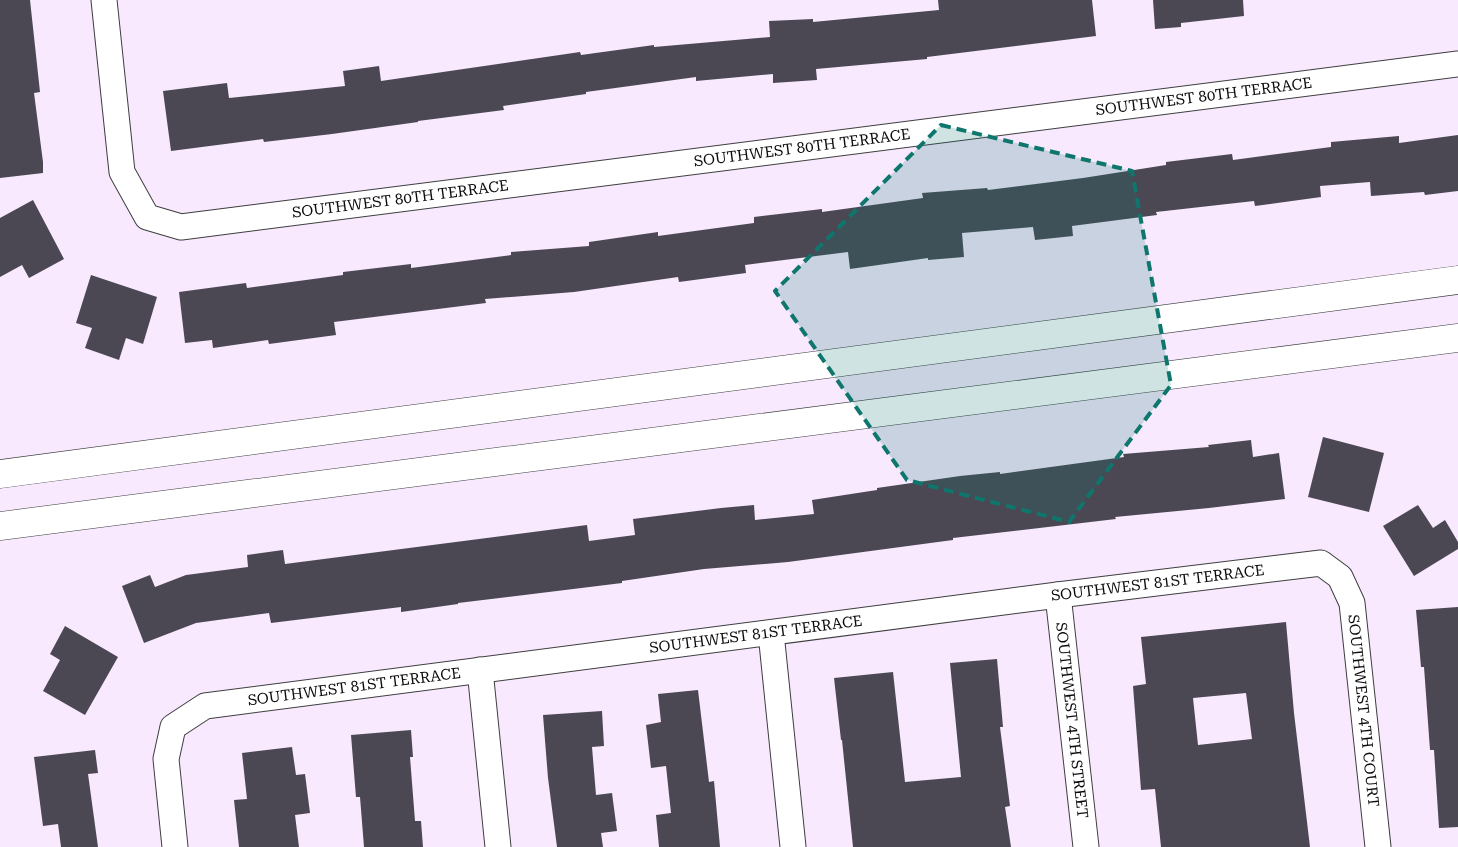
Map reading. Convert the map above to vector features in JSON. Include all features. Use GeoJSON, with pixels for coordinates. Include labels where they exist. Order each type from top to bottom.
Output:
{"type":"FeatureCollection","features":[{"type":"Feature","properties":{"kind":"street","name":"SOUTHWEST 80TH TERRACE"},"geometry":{"type":"LineString","coordinates":[[104,0],[122,172],[148,217],[181,227],[1458,64]]}},
{"type":"Feature","properties":{"kind":"street"},"geometry":{"type":"LineString","coordinates":[[0,474],[1458,280]]}},
{"type":"Feature","properties":{"kind":"street"},"geometry":{"type":"LineString","coordinates":[[0,526],[1458,338]]}},
{"type":"Feature","properties":{"kind":"street","name":"SOUTHWEST 81ST TERRACE"},"geometry":{"type":"LineString","coordinates":[[175,847],[166,758],[173,727],[205,706],[1058,595],[1321,563],[1340,576]]}},
{"type":"Feature","properties":{"kind":"street","name":"SOUTHWEST 4TH COURT"},"geometry":{"type":"LineString","coordinates":[[1340,576],[1352,604],[1378,847]]}},
{"type":"Feature","properties":{"kind":"street","name":"SOUTHWEST 4TH STREET"},"geometry":{"type":"LineString","coordinates":[[1058,595],[1086,847]]}},
{"type":"Feature","properties":{"kind":"street"},"geometry":{"type":"LineString","coordinates":[[771,633],[793,847]]}},
{"type":"Feature","properties":{"kind":"street"},"geometry":{"type":"LineString","coordinates":[[480,670],[498,847]]}},
{"type":"Feature","properties":{"kind":"highlighted area"},"geometry":{"type":"Polygon","coordinates":[[[941,125],[1132,171],[1171,385],[1069,522],[907,480],[775,291],[941,125]]]}},
{"type":"Feature","properties":{"kind":"building"},"geometry":{"type":"Polygon","coordinates":[[[0,0],[30,0],[40,92],[34,93],[43,173],[0,178],[0,0]]]}},
{"type":"Feature","properties":{"kind":"building"},"geometry":{"type":"Polygon","coordinates":[[[938,0],[1092,0],[1096,36],[927,57],[927,59],[816,69],[817,80],[773,83],[773,74],[696,81],[696,77],[586,92],[586,94],[503,106],[504,110],[332,134],[264,142],[263,139],[171,151],[163,91],[227,83],[229,98],[345,86],[343,71],[379,66],[381,81],[580,52],[581,55],[654,45],[654,47],[770,37],[769,21],[813,19],[813,22],[939,10],[938,0]]]}},
{"type":"Feature","properties":{"kind":"building"},"geometry":{"type":"Polygon","coordinates":[[[1153,0],[1243,0],[1244,16],[1181,23],[1181,27],[1155,29],[1153,0]]]}},
{"type":"Feature","properties":{"kind":"building"},"geometry":{"type":"Polygon","coordinates":[[[1458,135],[1458,191],[1425,195],[1424,192],[1371,196],[1370,182],[1320,186],[1321,197],[1255,206],[1254,201],[1156,212],[1157,215],[1072,226],[1073,236],[1035,240],[1033,227],[962,233],[964,257],[928,260],[928,258],[850,269],[848,252],[745,265],[746,273],[679,282],[678,277],[574,292],[485,299],[486,303],[334,322],[336,335],[269,344],[268,340],[213,348],[212,340],[185,343],[179,292],[246,283],[247,288],[343,275],[343,272],[411,264],[411,268],[511,255],[511,252],[589,246],[589,242],[658,232],[658,236],[754,223],[754,217],[822,209],[822,212],[923,198],[922,193],[987,188],[988,190],[1083,178],[1166,165],[1166,162],[1232,154],[1233,160],[1331,147],[1331,142],[1399,136],[1399,143],[1458,135]]]}},
{"type":"Feature","properties":{"kind":"building"},"geometry":{"type":"Polygon","coordinates":[[[33,200],[64,259],[29,278],[22,265],[0,277],[0,218],[33,200]]]}},
{"type":"Feature","properties":{"kind":"building"},"geometry":{"type":"Polygon","coordinates":[[[91,275],[157,297],[143,344],[126,338],[119,360],[85,348],[92,328],[76,323],[91,275]]]}},
{"type":"Feature","properties":{"kind":"building"},"geometry":{"type":"Polygon","coordinates":[[[1323,437],[1384,453],[1369,512],[1308,497],[1323,437]]]}},
{"type":"Feature","properties":{"kind":"building"},"geometry":{"type":"Polygon","coordinates":[[[1251,440],[1253,457],[1279,453],[1285,499],[1115,517],[1116,519],[953,538],[953,540],[788,562],[704,569],[622,581],[622,583],[458,603],[401,612],[401,607],[271,623],[269,613],[196,623],[144,643],[122,586],[150,575],[155,587],[186,575],[248,567],[247,555],[283,550],[285,564],[587,525],[589,541],[635,535],[633,519],[721,508],[754,505],[755,520],[814,514],[812,500],[877,490],[877,488],[960,476],[1000,472],[1000,474],[1124,457],[1123,454],[1209,447],[1208,445],[1251,440]]]}},
{"type":"Feature","properties":{"kind":"building"},"geometry":{"type":"Polygon","coordinates":[[[1418,505],[1433,528],[1445,520],[1458,542],[1458,549],[1414,576],[1383,526],[1418,505]]]}},
{"type":"Feature","properties":{"kind":"building"},"geometry":{"type":"Polygon","coordinates":[[[1458,607],[1458,827],[1439,828],[1434,750],[1430,750],[1424,667],[1421,667],[1416,610],[1458,607]]]}},
{"type":"Feature","properties":{"kind":"building"},"geometry":{"type":"Polygon","coordinates":[[[1286,622],[1294,713],[1310,847],[1161,847],[1155,789],[1141,790],[1133,686],[1146,684],[1141,637],[1286,622]],[[1246,693],[1193,698],[1198,745],[1252,739],[1246,693]]]}},
{"type":"Feature","properties":{"kind":"building"},"geometry":{"type":"Polygon","coordinates":[[[65,626],[118,657],[85,715],[43,691],[60,660],[50,654],[65,626]]]}},
{"type":"Feature","properties":{"kind":"building"},"geometry":{"type":"Polygon","coordinates":[[[997,659],[1003,727],[1000,727],[1010,806],[1005,807],[1011,847],[853,847],[834,678],[893,672],[905,782],[961,777],[950,663],[997,659]]]}},
{"type":"Feature","properties":{"kind":"building"},"geometry":{"type":"Polygon","coordinates":[[[698,690],[709,782],[714,781],[720,847],[659,847],[656,815],[671,813],[666,766],[651,768],[646,725],[661,722],[658,694],[698,690]]]}},
{"type":"Feature","properties":{"kind":"building"},"geometry":{"type":"Polygon","coordinates":[[[602,711],[604,746],[592,747],[596,795],[612,793],[617,831],[601,833],[603,847],[557,847],[548,778],[543,715],[602,711]]]}},
{"type":"Feature","properties":{"kind":"building"},"geometry":{"type":"Polygon","coordinates":[[[411,730],[413,757],[410,757],[415,821],[421,821],[423,847],[364,847],[360,797],[356,797],[351,735],[411,730]]]}},
{"type":"Feature","properties":{"kind":"building"},"geometry":{"type":"Polygon","coordinates":[[[292,747],[296,775],[305,774],[310,813],[295,815],[299,847],[239,847],[234,800],[247,799],[242,753],[292,747]]]}},
{"type":"Feature","properties":{"kind":"building"},"geometry":{"type":"Polygon","coordinates":[[[95,750],[98,773],[88,774],[98,847],[61,847],[58,824],[43,826],[34,757],[95,750]]]}}]}
